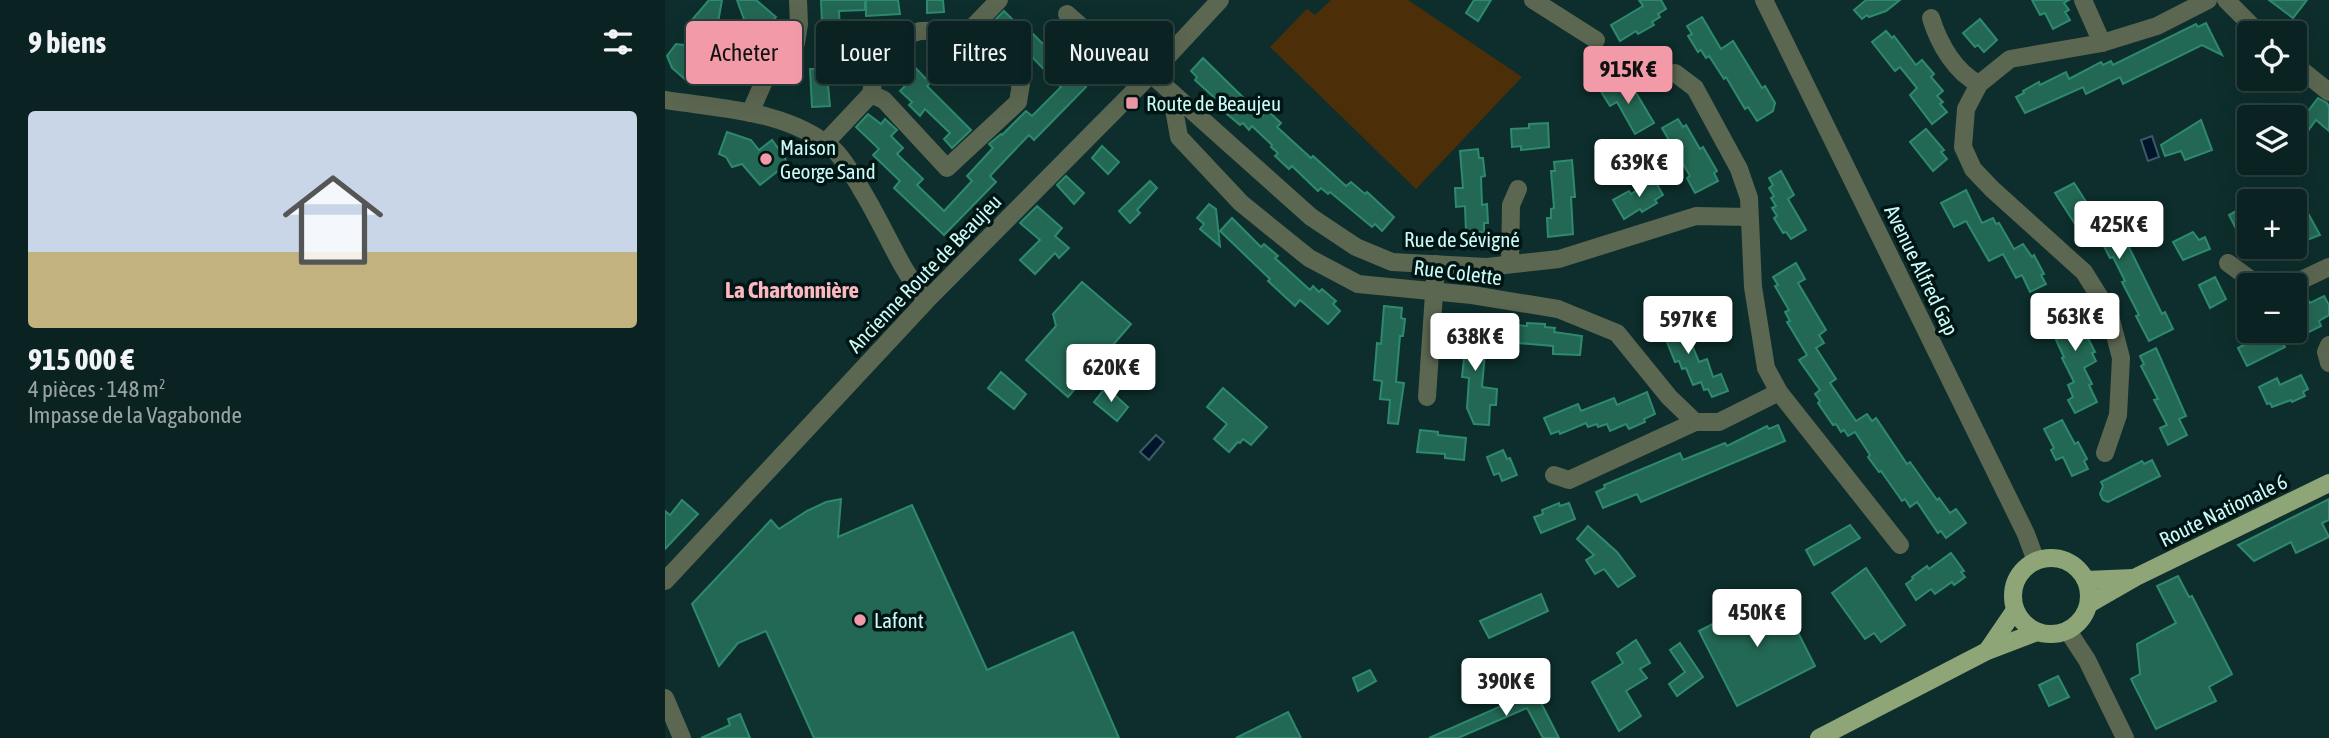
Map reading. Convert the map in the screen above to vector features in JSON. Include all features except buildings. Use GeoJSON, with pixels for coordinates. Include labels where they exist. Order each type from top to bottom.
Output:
{"type":"FeatureCollection","features":[{"type":"Feature","properties":{"kind":"main road","name":"Route Nationale 6"},"geometry":{"type":"LineString","coordinates":[[2089,604],[2136,577],[2329,483]]}},
{"type":"Feature","properties":{"kind":"main road"},"geometry":{"type":"LineString","coordinates":[[2048,558],[2071,563],[2080,570],[2086,580],[2090,592],[2089,604],[2078,624],[2068,631],[2047,635],[2037,632],[2020,619],[2015,610],[2014,587],[2019,576],[2036,561],[2048,558]]}},
{"type":"Feature","properties":{"kind":"main road","name":"Route Nationale 6"},"geometry":{"type":"LineString","coordinates":[[2086,580],[2136,577]]}},
{"type":"Feature","properties":{"kind":"main road"},"geometry":{"type":"LineString","coordinates":[[1987,651],[2015,610]]}},
{"type":"Feature","properties":{"kind":"main road"},"geometry":{"type":"LineString","coordinates":[[1819,738],[1987,651],[2037,632]]}},
{"type":"Feature","properties":{"kind":"street"},"geometry":{"type":"LineString","coordinates":[[798,0],[799,21]]}},
{"type":"Feature","properties":{"kind":"street"},"geometry":{"type":"LineString","coordinates":[[979,21],[999,0]]}},
{"type":"Feature","properties":{"kind":"street","name":"Ancienne Route de Beaujeu"},"geometry":{"type":"LineString","coordinates":[[1173,50],[1220,0]]}},
{"type":"Feature","properties":{"kind":"street"},"geometry":{"type":"LineString","coordinates":[[1533,0],[1596,40]]}},
{"type":"Feature","properties":{"kind":"street","name":"Avenue Alfred Gap"},"geometry":{"type":"LineString","coordinates":[[1764,0],[2026,534],[2036,561]]}},
{"type":"Feature","properties":{"kind":"street"},"geometry":{"type":"LineString","coordinates":[[2083,0],[2102,43]]}},
{"type":"Feature","properties":{"kind":"street"},"geometry":{"type":"LineString","coordinates":[[2105,453],[2118,415],[2121,358],[2109,312],[2084,272],[1973,169],[1963,147],[1966,109],[1979,84],[2010,59],[2102,43],[2157,26],[2208,0]]}},
{"type":"Feature","properties":{"kind":"street"},"geometry":{"type":"LineString","coordinates":[[2226,0],[2247,21]]}},
{"type":"Feature","properties":{"kind":"street","name":"Rue de Sévigné"},"geometry":{"type":"LineString","coordinates":[[1067,14],[1076,21]]}},
{"type":"Feature","properties":{"kind":"street"},"geometry":{"type":"LineString","coordinates":[[1931,18],[1937,38],[1965,77],[1979,84]]}},
{"type":"Feature","properties":{"kind":"street"},"geometry":{"type":"LineString","coordinates":[[824,144],[871,94],[874,76],[882,59],[908,35],[928,31]]}},
{"type":"Feature","properties":{"kind":"street"},"geometry":{"type":"LineString","coordinates":[[1675,74],[1695,88],[1739,169],[1749,198],[1752,277],[1766,368],[1779,392],[1900,545]]}},
{"type":"Feature","properties":{"kind":"street"},"geometry":{"type":"LineString","coordinates":[[2307,74],[2329,92]]}},
{"type":"Feature","properties":{"kind":"street"},"geometry":{"type":"LineString","coordinates":[[750,113],[763,84]]}},
{"type":"Feature","properties":{"kind":"street"},"geometry":{"type":"LineString","coordinates":[[871,94],[884,100],[947,168],[1018,102],[1020,84]]}},
{"type":"Feature","properties":{"kind":"street","name":"Ancienne Route de Beaujeu"},"geometry":{"type":"LineString","coordinates":[[665,581],[926,302],[1141,84]]}},
{"type":"Feature","properties":{"kind":"street","name":"Rue de Sévigné"},"geometry":{"type":"LineString","coordinates":[[1157,84],[1171,92],[1311,218],[1356,247],[1392,262],[1487,267],[1559,259],[1696,216],[1749,218]]}},
{"type":"Feature","properties":{"kind":"street","name":"Rue Colette"},"geometry":{"type":"LineString","coordinates":[[1171,92],[1179,137],[1241,203],[1309,258],[1358,284],[1558,309],[1617,333],[1669,397],[1695,422]]}},
{"type":"Feature","properties":{"kind":"street"},"geometry":{"type":"LineString","coordinates":[[665,100],[764,115],[803,130],[835,150],[861,189],[911,282],[926,302]]}},
{"type":"Feature","properties":{"kind":"street"},"geometry":{"type":"LineString","coordinates":[[1510,264],[1511,205],[1518,188]]}},
{"type":"Feature","properties":{"kind":"street"},"geometry":{"type":"LineString","coordinates":[[2228,263],[2242,273]]}},
{"type":"Feature","properties":{"kind":"street"},"geometry":{"type":"LineString","coordinates":[[1427,397],[1436,264]]}},
{"type":"Feature","properties":{"kind":"street"},"geometry":{"type":"LineString","coordinates":[[2307,277],[2329,267]]}},
{"type":"Feature","properties":{"kind":"street"},"geometry":{"type":"LineString","coordinates":[[2329,345],[2326,352],[2329,363]]}},
{"type":"Feature","properties":{"kind":"street"},"geometry":{"type":"LineString","coordinates":[[1554,475],[1569,480],[1695,422],[1719,422],[1779,392]]}},
{"type":"Feature","properties":{"kind":"street"},"geometry":{"type":"LineString","coordinates":[[2068,631],[2087,660],[2125,738]]}},
{"type":"Feature","properties":{"kind":"street"},"geometry":{"type":"LineString","coordinates":[[665,698],[683,738]]}},
{"type":"Feature","properties":{"kind":"shaded area"},"geometry":{"type":"Polygon","coordinates":[[[1331,0],[1408,0],[1522,77],[1416,189],[1270,47],[1307,9],[1315,15],[1331,0]]]}},
{"type":"Feature","properties":{"kind":"water"},"geometry":{"type":"Polygon","coordinates":[[[2152,136],[2159,157],[2148,161],[2141,140],[2152,136]]]}},
{"type":"Feature","properties":{"kind":"water"},"geometry":{"type":"Polygon","coordinates":[[[1156,435],[1164,442],[1149,460],[1140,452],[1156,435]]]}},
{"type":"Feature","properties":{"kind":"place","name":"Route de Beaujeu"},"geometry":{"type":"Point","coordinates":[1132,103]}},
{"type":"Feature","properties":{"kind":"place","name":"Maison George Sand"},"geometry":{"type":"Point","coordinates":[766,159]}},
{"type":"Feature","properties":{"kind":"place","name":"Lafont"},"geometry":{"type":"Point","coordinates":[860,620]}},
{"type":"Feature","properties":{"kind":"district","name":"La Chartonnière"},"geometry":{"type":"Point","coordinates":[792,290]}}]}
